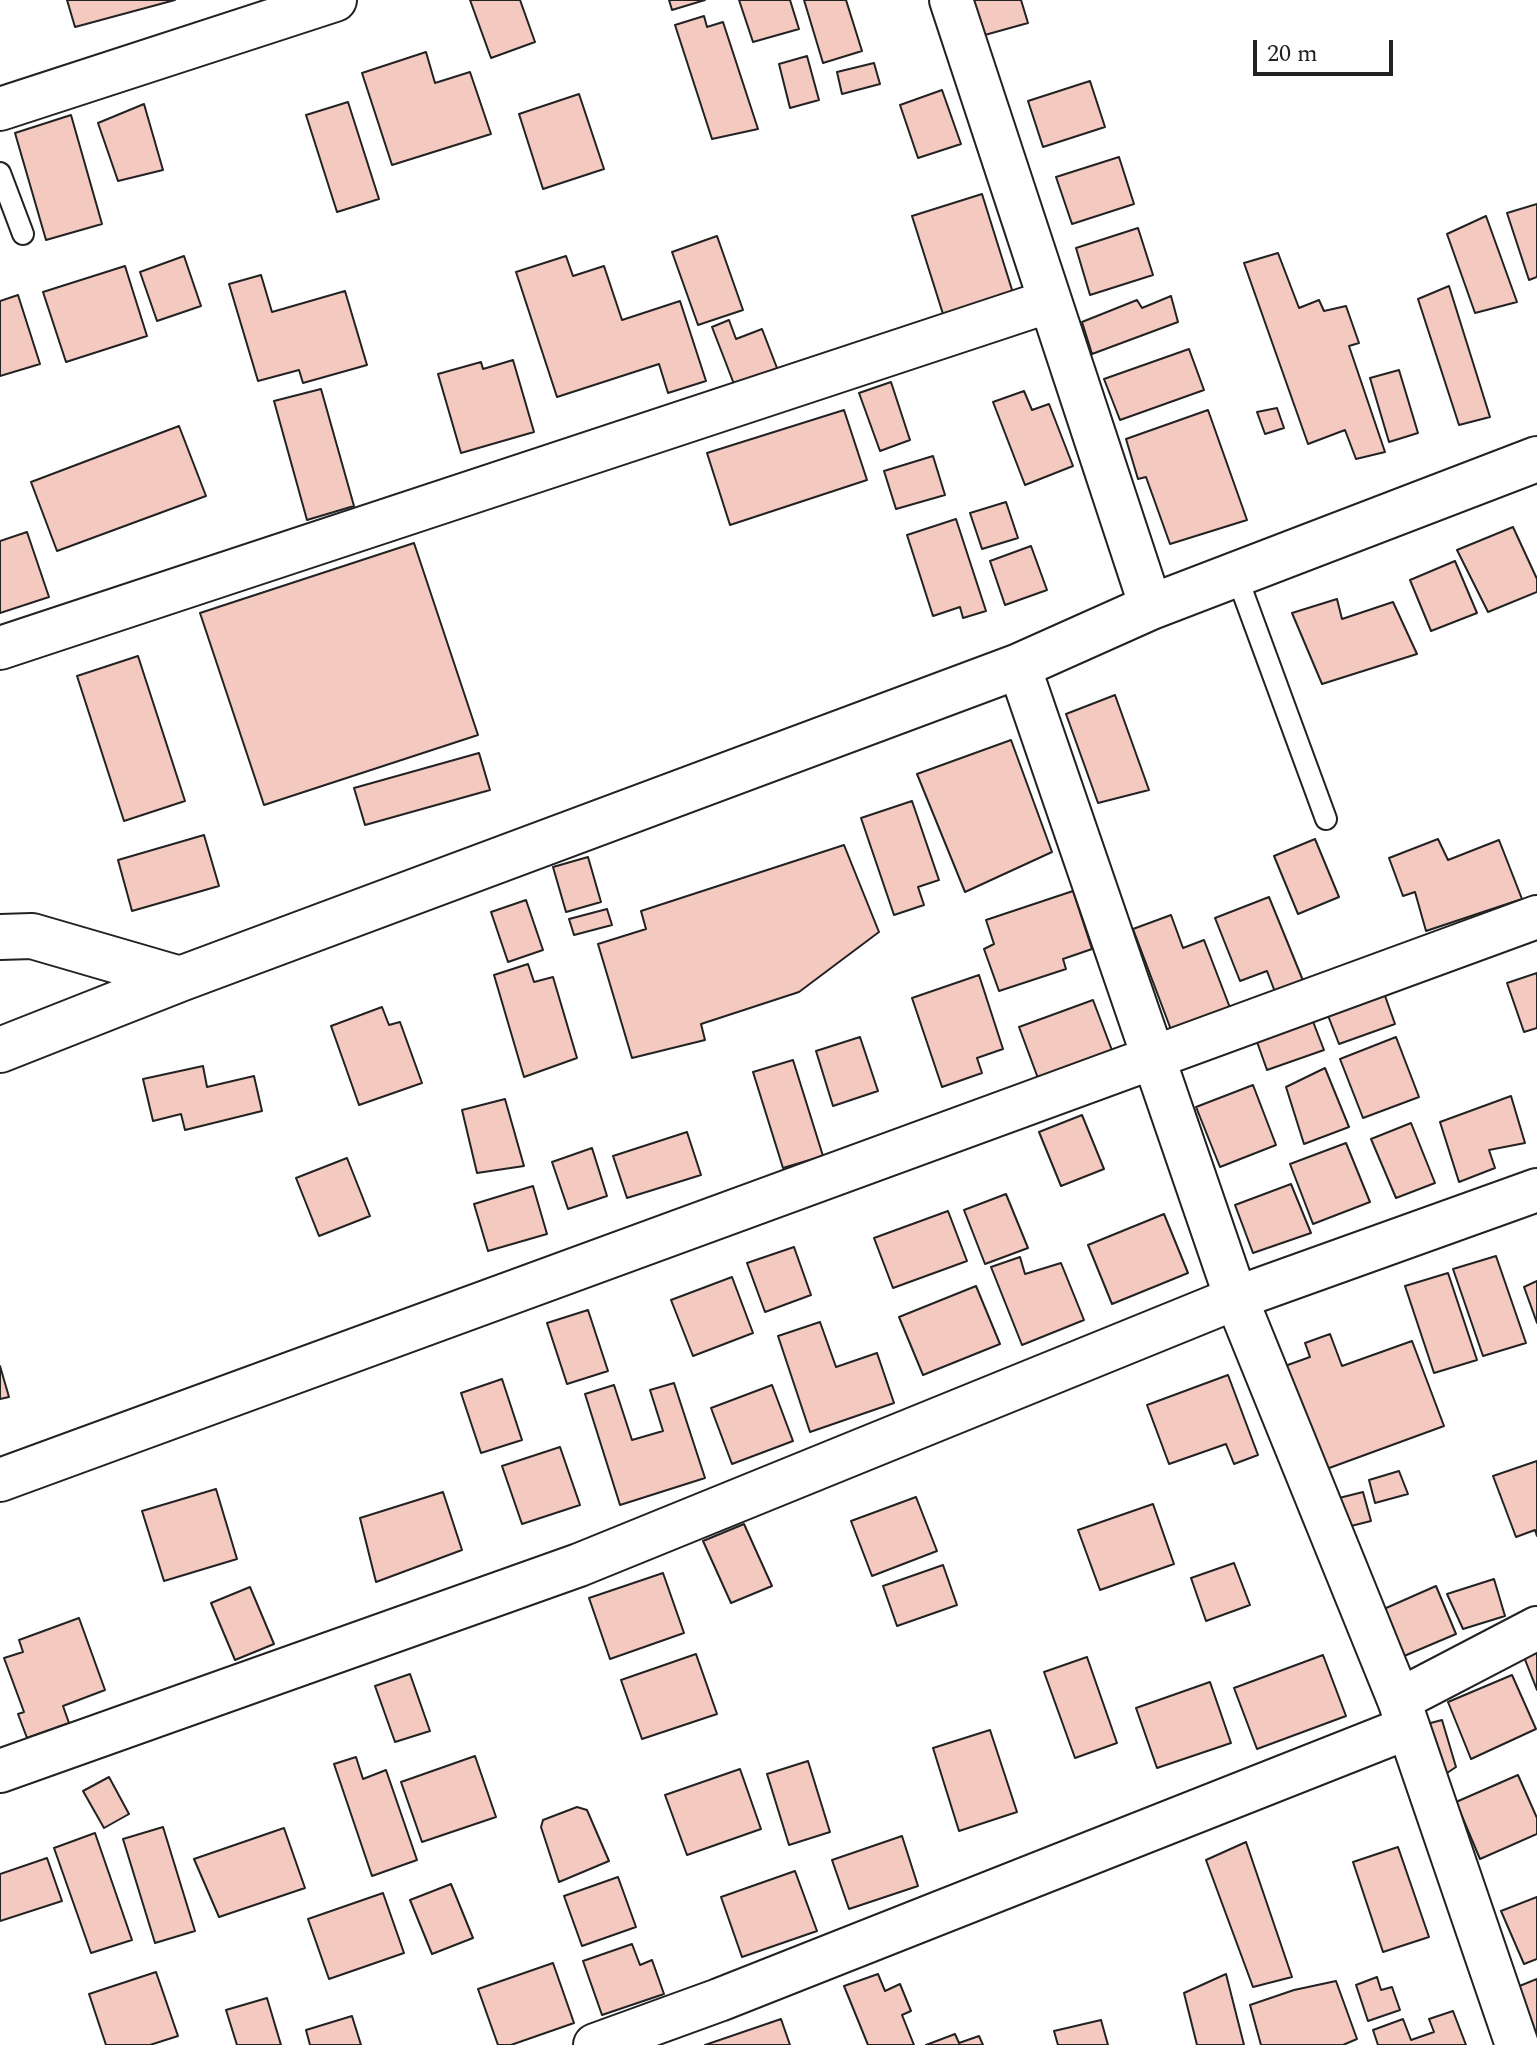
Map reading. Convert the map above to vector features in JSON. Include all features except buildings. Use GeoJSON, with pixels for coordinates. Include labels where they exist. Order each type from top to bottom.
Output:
{"type":"FeatureCollection","features":[{"type":"Feature","properties":{"kind":"street"},"geometry":{"type":"LineString","coordinates":[[0,109],[335,0]]}},
{"type":"Feature","properties":{"kind":"street"},"geometry":{"type":"LineString","coordinates":[[951,0],[1151,607]]}},
{"type":"Feature","properties":{"kind":"street"},"geometry":{"type":"LineString","coordinates":[[0,648],[1050,301]]}},
{"type":"Feature","properties":{"kind":"street"},"geometry":{"type":"LineString","coordinates":[[0,1050],[180,979],[1019,666],[1151,607],[1537,459]]}},
{"type":"Feature","properties":{"kind":"street"},"geometry":{"type":"LineString","coordinates":[[1019,666],[1236,1298],[1403,1714],[1517,2045]]}},
{"type":"Feature","properties":{"kind":"street"},"geometry":{"type":"LineString","coordinates":[[0,1480],[1537,917]]}},
{"type":"Feature","properties":{"kind":"street"},"geometry":{"type":"LineString","coordinates":[[0,937],[32,936],[180,979]]}},
{"type":"Feature","properties":{"kind":"street"},"geometry":{"type":"LineString","coordinates":[[0,1771],[579,1565],[1236,1298],[1537,1190]]}},
{"type":"Feature","properties":{"kind":"street"},"geometry":{"type":"LineString","coordinates":[[595,2045],[719,2000],[1403,1714],[1537,1628]]}},
{"type":"Feature","properties":{"kind":"lane"},"geometry":{"type":"LineString","coordinates":[[0,173],[23,234]]}},
{"type":"Feature","properties":{"kind":"lane"},"geometry":{"type":"LineString","coordinates":[[1236,574],[1326,819]]}}]}
